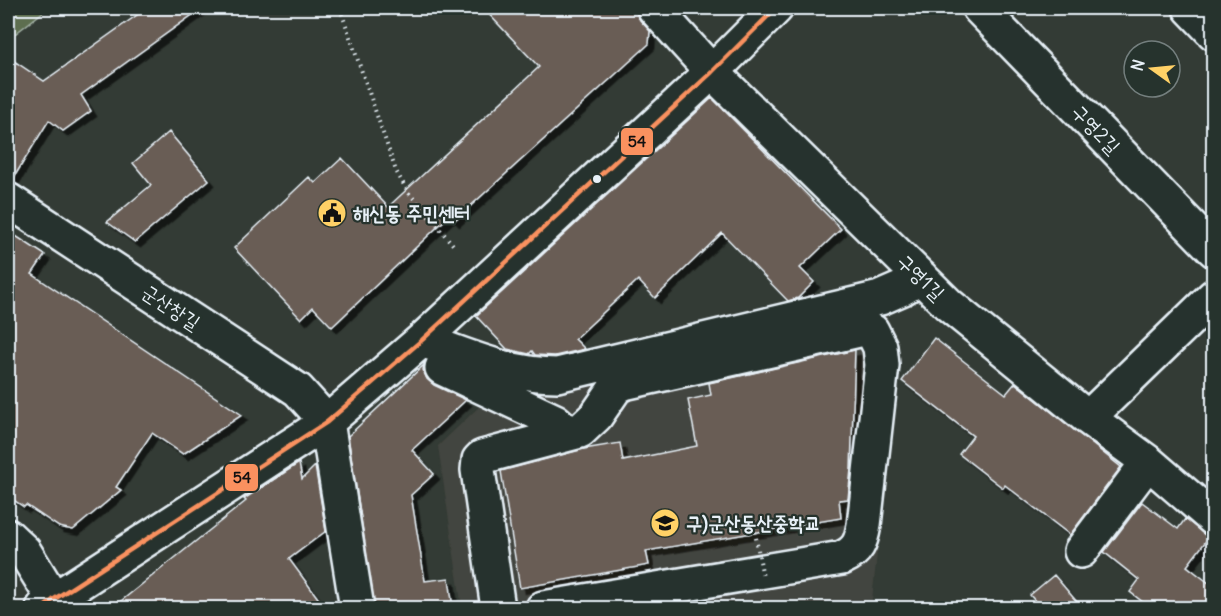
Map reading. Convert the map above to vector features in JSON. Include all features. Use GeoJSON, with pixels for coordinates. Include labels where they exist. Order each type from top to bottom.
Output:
{"type":"FeatureCollection","features":[{"type":"Feature","properties":{"kind":"street","name":"구영1길"},"geometry":{"type":"LineString","coordinates":[[654,8],[712,72],[950,305],[1088,418],[1148,462],[1214,519]]}},
{"type":"Feature","properties":{"kind":"street"},"geometry":{"type":"LineString","coordinates":[[8,536],[24,551],[52,606],[327,422],[414,347],[712,72],[776,8]]}},
{"type":"Feature","properties":{"kind":"street","name":"구영2길"},"geometry":{"type":"LineString","coordinates":[[979,8],[1214,250]]}},
{"type":"Feature","properties":{"kind":"street"},"geometry":{"type":"LineString","coordinates":[[1190,8],[1214,33]]}},
{"type":"Feature","properties":{"kind":"street","name":"군산창길"},"geometry":{"type":"LineString","coordinates":[[8,200],[298,390],[327,422]]}},
{"type":"Feature","properties":{"kind":"street"},"geometry":{"type":"LineString","coordinates":[[414,347],[505,369],[536,375],[557,375],[880,298],[921,277]]}},
{"type":"Feature","properties":{"kind":"street"},"geometry":{"type":"LineString","coordinates":[[1088,418],[1214,296]]}},
{"type":"Feature","properties":{"kind":"street"},"geometry":{"type":"LineString","coordinates":[[498,609],[478,470],[479,460],[486,455],[584,428],[596,416],[616,387],[624,384],[864,329],[876,335],[882,356],[864,525],[860,544],[852,554],[842,558],[543,609]]}},
{"type":"Feature","properties":{"kind":"street"},"geometry":{"type":"LineString","coordinates":[[414,347],[444,369],[555,421],[566,434]]}},
{"type":"Feature","properties":{"kind":"street"},"geometry":{"type":"LineString","coordinates":[[327,422],[350,604]]}},
{"type":"Feature","properties":{"kind":"street"},"geometry":{"type":"LineString","coordinates":[[1081,551],[1148,462]]}},
{"type":"Feature","properties":{"kind":"path"},"geometry":{"type":"LineString","coordinates":[[340,8],[396,171],[408,192],[455,247]]}},
{"type":"Feature","properties":{"kind":"path"},"geometry":{"type":"LineString","coordinates":[[755,532],[763,578]]}},
{"type":"Feature","properties":{"kind":"shaded area","name":"구)군산동산중학교"},"geometry":{"type":"Polygon","coordinates":[[[883,307],[899,346],[872,600],[874,608],[462,608],[438,446],[502,385],[524,393],[883,307]]]}},
{"type":"Feature","properties":{"kind":"green space"},"geometry":{"type":"Polygon","coordinates":[[[8,8],[48,8],[11,37],[8,35],[8,8]]]}},
{"type":"Feature","properties":{"kind":"building"},"geometry":{"type":"Polygon","coordinates":[[[147,8],[202,8],[81,95],[91,111],[63,131],[49,120],[11,182],[8,182],[8,57],[44,81],[147,8]]]}},
{"type":"Feature","properties":{"kind":"building"},"geometry":{"type":"Polygon","coordinates":[[[483,8],[635,8],[640,20],[650,31],[649,44],[454,221],[449,216],[332,327],[313,307],[301,319],[234,248],[309,177],[315,183],[342,158],[388,207],[539,67],[483,8]]]}},
{"type":"Feature","properties":{"kind":"building"},"geometry":{"type":"Polygon","coordinates":[[[712,98],[841,229],[800,268],[814,282],[798,298],[788,301],[722,233],[655,298],[638,280],[575,339],[585,349],[555,356],[535,355],[532,351],[529,354],[507,349],[476,316],[712,98]]]}},
{"type":"Feature","properties":{"kind":"building"},"geometry":{"type":"Polygon","coordinates":[[[169,132],[209,180],[135,242],[107,222],[151,185],[133,163],[169,132]]]}},
{"type":"Feature","properties":{"kind":"building"},"geometry":{"type":"Polygon","coordinates":[[[8,231],[45,255],[32,274],[242,415],[183,454],[152,433],[116,487],[121,490],[73,530],[59,527],[8,496],[8,231]]]}},
{"type":"Feature","properties":{"kind":"building"},"geometry":{"type":"Polygon","coordinates":[[[934,338],[1006,394],[1015,383],[1121,467],[1070,535],[1005,485],[1003,488],[959,454],[973,436],[902,381],[934,338]]]}},
{"type":"Feature","properties":{"kind":"building"},"geometry":{"type":"Polygon","coordinates":[[[855,350],[851,469],[848,499],[839,500],[841,518],[646,551],[649,565],[520,588],[501,471],[584,449],[620,443],[623,461],[697,446],[688,400],[711,395],[709,383],[855,350]]]}},
{"type":"Feature","properties":{"kind":"building"},"geometry":{"type":"Polygon","coordinates":[[[424,365],[423,370],[427,379],[434,385],[466,400],[412,450],[434,474],[411,495],[425,581],[449,578],[453,609],[375,609],[348,436],[424,365]]]}},
{"type":"Feature","properties":{"kind":"building"},"geometry":{"type":"Polygon","coordinates":[[[299,463],[302,479],[315,466],[326,531],[289,559],[326,609],[111,609],[246,501],[244,499],[299,463]]]}},
{"type":"Feature","properties":{"kind":"building"},"geometry":{"type":"Polygon","coordinates":[[[1142,502],[1178,529],[1185,519],[1209,537],[1187,566],[1214,587],[1214,609],[1152,609],[1130,592],[1139,580],[1104,552],[1142,502]]]}},
{"type":"Feature","properties":{"kind":"building"},"geometry":{"type":"Polygon","coordinates":[[[1054,575],[1083,609],[1042,609],[1030,595],[1054,575]]]}},
{"type":"Feature","properties":{"kind":"transit line","name":"54"},"geometry":{"type":"LineString","coordinates":[[43,608],[327,422],[422,340],[712,72],[776,8]]}},
{"type":"Feature","properties":{"kind":"place","name":"해신동 주민센터"},"geometry":{"type":"Point","coordinates":[332,213]}},
{"type":"Feature","properties":{"kind":"place","name":"구)군산동산중학교"},"geometry":{"type":"Point","coordinates":[665,523]}}]}
